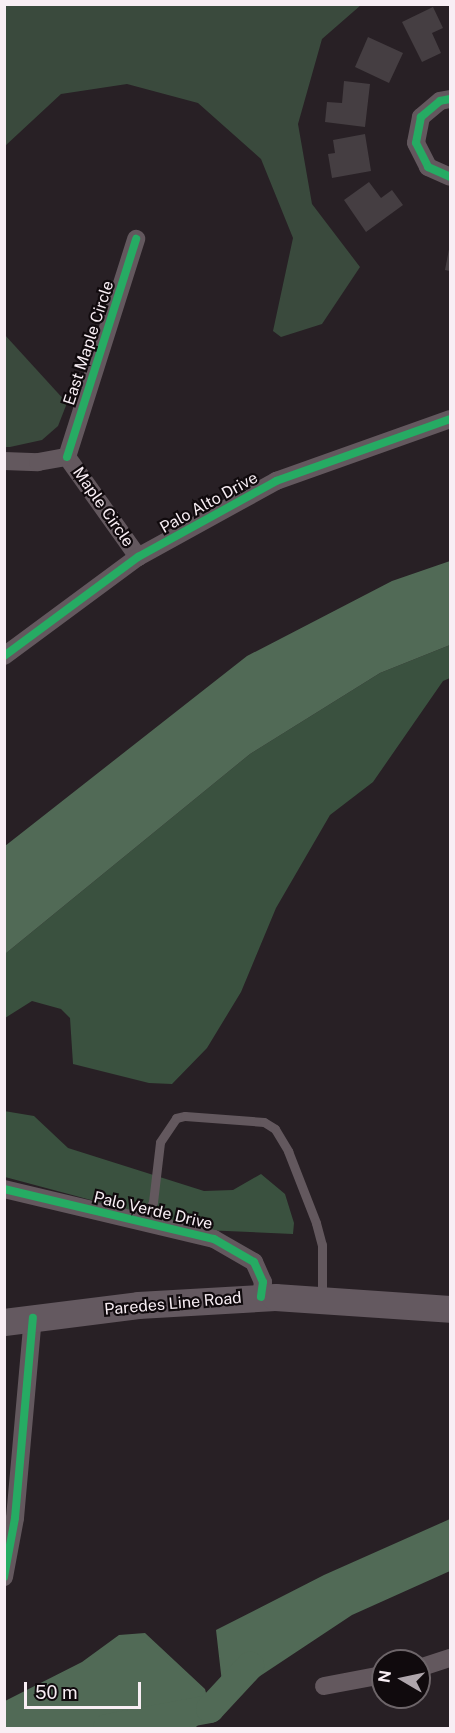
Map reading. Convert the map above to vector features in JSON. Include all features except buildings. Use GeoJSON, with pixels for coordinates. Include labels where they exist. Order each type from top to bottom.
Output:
{"type":"FeatureCollection","features":[{"type":"Feature","properties":{"kind":"main road","name":"Paredes Line Road"},"geometry":{"type":"LineString","coordinates":[[4,1322],[138,1305],[261,1297],[322,1298],[450,1309]]}},
{"type":"Feature","properties":{"kind":"street"},"geometry":{"type":"LineString","coordinates":[[450,99],[429,108],[421,117],[416,143],[428,167],[450,177]]}},
{"type":"Feature","properties":{"kind":"street","name":"East Maple Circle"},"geometry":{"type":"LineString","coordinates":[[68,457],[136,238]]}},
{"type":"Feature","properties":{"kind":"street","name":"Palo Alto Drive"},"geometry":{"type":"LineString","coordinates":[[4,656],[138,557],[276,481],[450,419]]}},
{"type":"Feature","properties":{"kind":"street"},"geometry":{"type":"LineString","coordinates":[[4,461],[38,462],[68,457]]}},
{"type":"Feature","properties":{"kind":"street","name":"Maple Circle"},"geometry":{"type":"LineString","coordinates":[[68,457],[138,557]]}},
{"type":"Feature","properties":{"kind":"street","name":"Palo Verde Drive"},"geometry":{"type":"LineString","coordinates":[[4,1189],[214,1239],[254,1262],[263,1282],[261,1297]]}},
{"type":"Feature","properties":{"kind":"street"},"geometry":{"type":"LineString","coordinates":[[4,1577],[15,1518],[33,1318]]}},
{"type":"Feature","properties":{"kind":"street"},"geometry":{"type":"LineString","coordinates":[[431,1664],[450,1658]]}},
{"type":"Feature","properties":{"kind":"street"},"geometry":{"type":"LineString","coordinates":[[324,1686],[371,1677]]}},
{"type":"Feature","properties":{"kind":"lane"},"geometry":{"type":"LineString","coordinates":[[142,1222],[153,1202],[160,1142],[176,1118],[264,1122],[275,1129],[288,1151],[316,1223],[322,1245],[322,1298]]}},
{"type":"Feature","properties":{"kind":"shaded area"},"geometry":{"type":"Polygon","coordinates":[[[5,4],[361,5],[322,39],[298,124],[312,204],[360,267],[322,324],[281,337],[273,331],[293,238],[261,159],[198,103],[127,84],[61,94],[5,146],[5,4]]]}},
{"type":"Feature","properties":{"kind":"shaded area"},"geometry":{"type":"Polygon","coordinates":[[[4,334],[67,403],[58,426],[42,440],[10,447],[5,447],[4,334]]]}},
{"type":"Feature","properties":{"kind":"shaded area"},"geometry":{"type":"Polygon","coordinates":[[[450,561],[450,645],[380,673],[250,754],[5,954],[5,846],[247,656],[392,581],[450,561]]]}},
{"type":"Feature","properties":{"kind":"shaded area"},"geometry":{"type":"Polygon","coordinates":[[[450,645],[450,678],[443,681],[373,782],[330,815],[276,908],[241,992],[207,1048],[172,1084],[149,1083],[73,1064],[70,1018],[61,1009],[32,1001],[5,1018],[5,954],[250,754],[380,673],[450,645]]]}},
{"type":"Feature","properties":{"kind":"shaded area"},"geometry":{"type":"Polygon","coordinates":[[[4,1111],[34,1116],[68,1148],[204,1191],[233,1190],[261,1174],[285,1194],[294,1223],[293,1234],[203,1230],[5,1177],[4,1111]]]}},
{"type":"Feature","properties":{"kind":"shaded area"},"geometry":{"type":"Polygon","coordinates":[[[450,1519],[450,1571],[352,1615],[224,1700],[216,1630],[324,1575],[450,1519]]]}},
{"type":"Feature","properties":{"kind":"shaded area"},"geometry":{"type":"Polygon","coordinates":[[[145,1633],[205,1689],[211,1712],[195,1728],[5,1728],[5,1701],[82,1662],[119,1635],[145,1633]]]}},
{"type":"Feature","properties":{"kind":"waterway"},"geometry":{"type":"LineString","coordinates":[[107,1728],[210,1709],[250,1666]]}},
{"type":"Feature","properties":{"kind":"cycle path"},"geometry":{"type":"LineString","coordinates":[[450,99],[440,101],[421,117],[416,143],[428,167],[450,177]]}},
{"type":"Feature","properties":{"kind":"cycle path"},"geometry":{"type":"LineString","coordinates":[[67,457],[136,239]]}},
{"type":"Feature","properties":{"kind":"cycle path"},"geometry":{"type":"LineString","coordinates":[[4,656],[138,557],[276,481],[450,419]]}},
{"type":"Feature","properties":{"kind":"cycle path"},"geometry":{"type":"LineString","coordinates":[[4,1189],[214,1239],[254,1262],[263,1282],[261,1297]]}},
{"type":"Feature","properties":{"kind":"cycle path"},"geometry":{"type":"LineString","coordinates":[[4,1577],[15,1518],[33,1318]]}}]}
